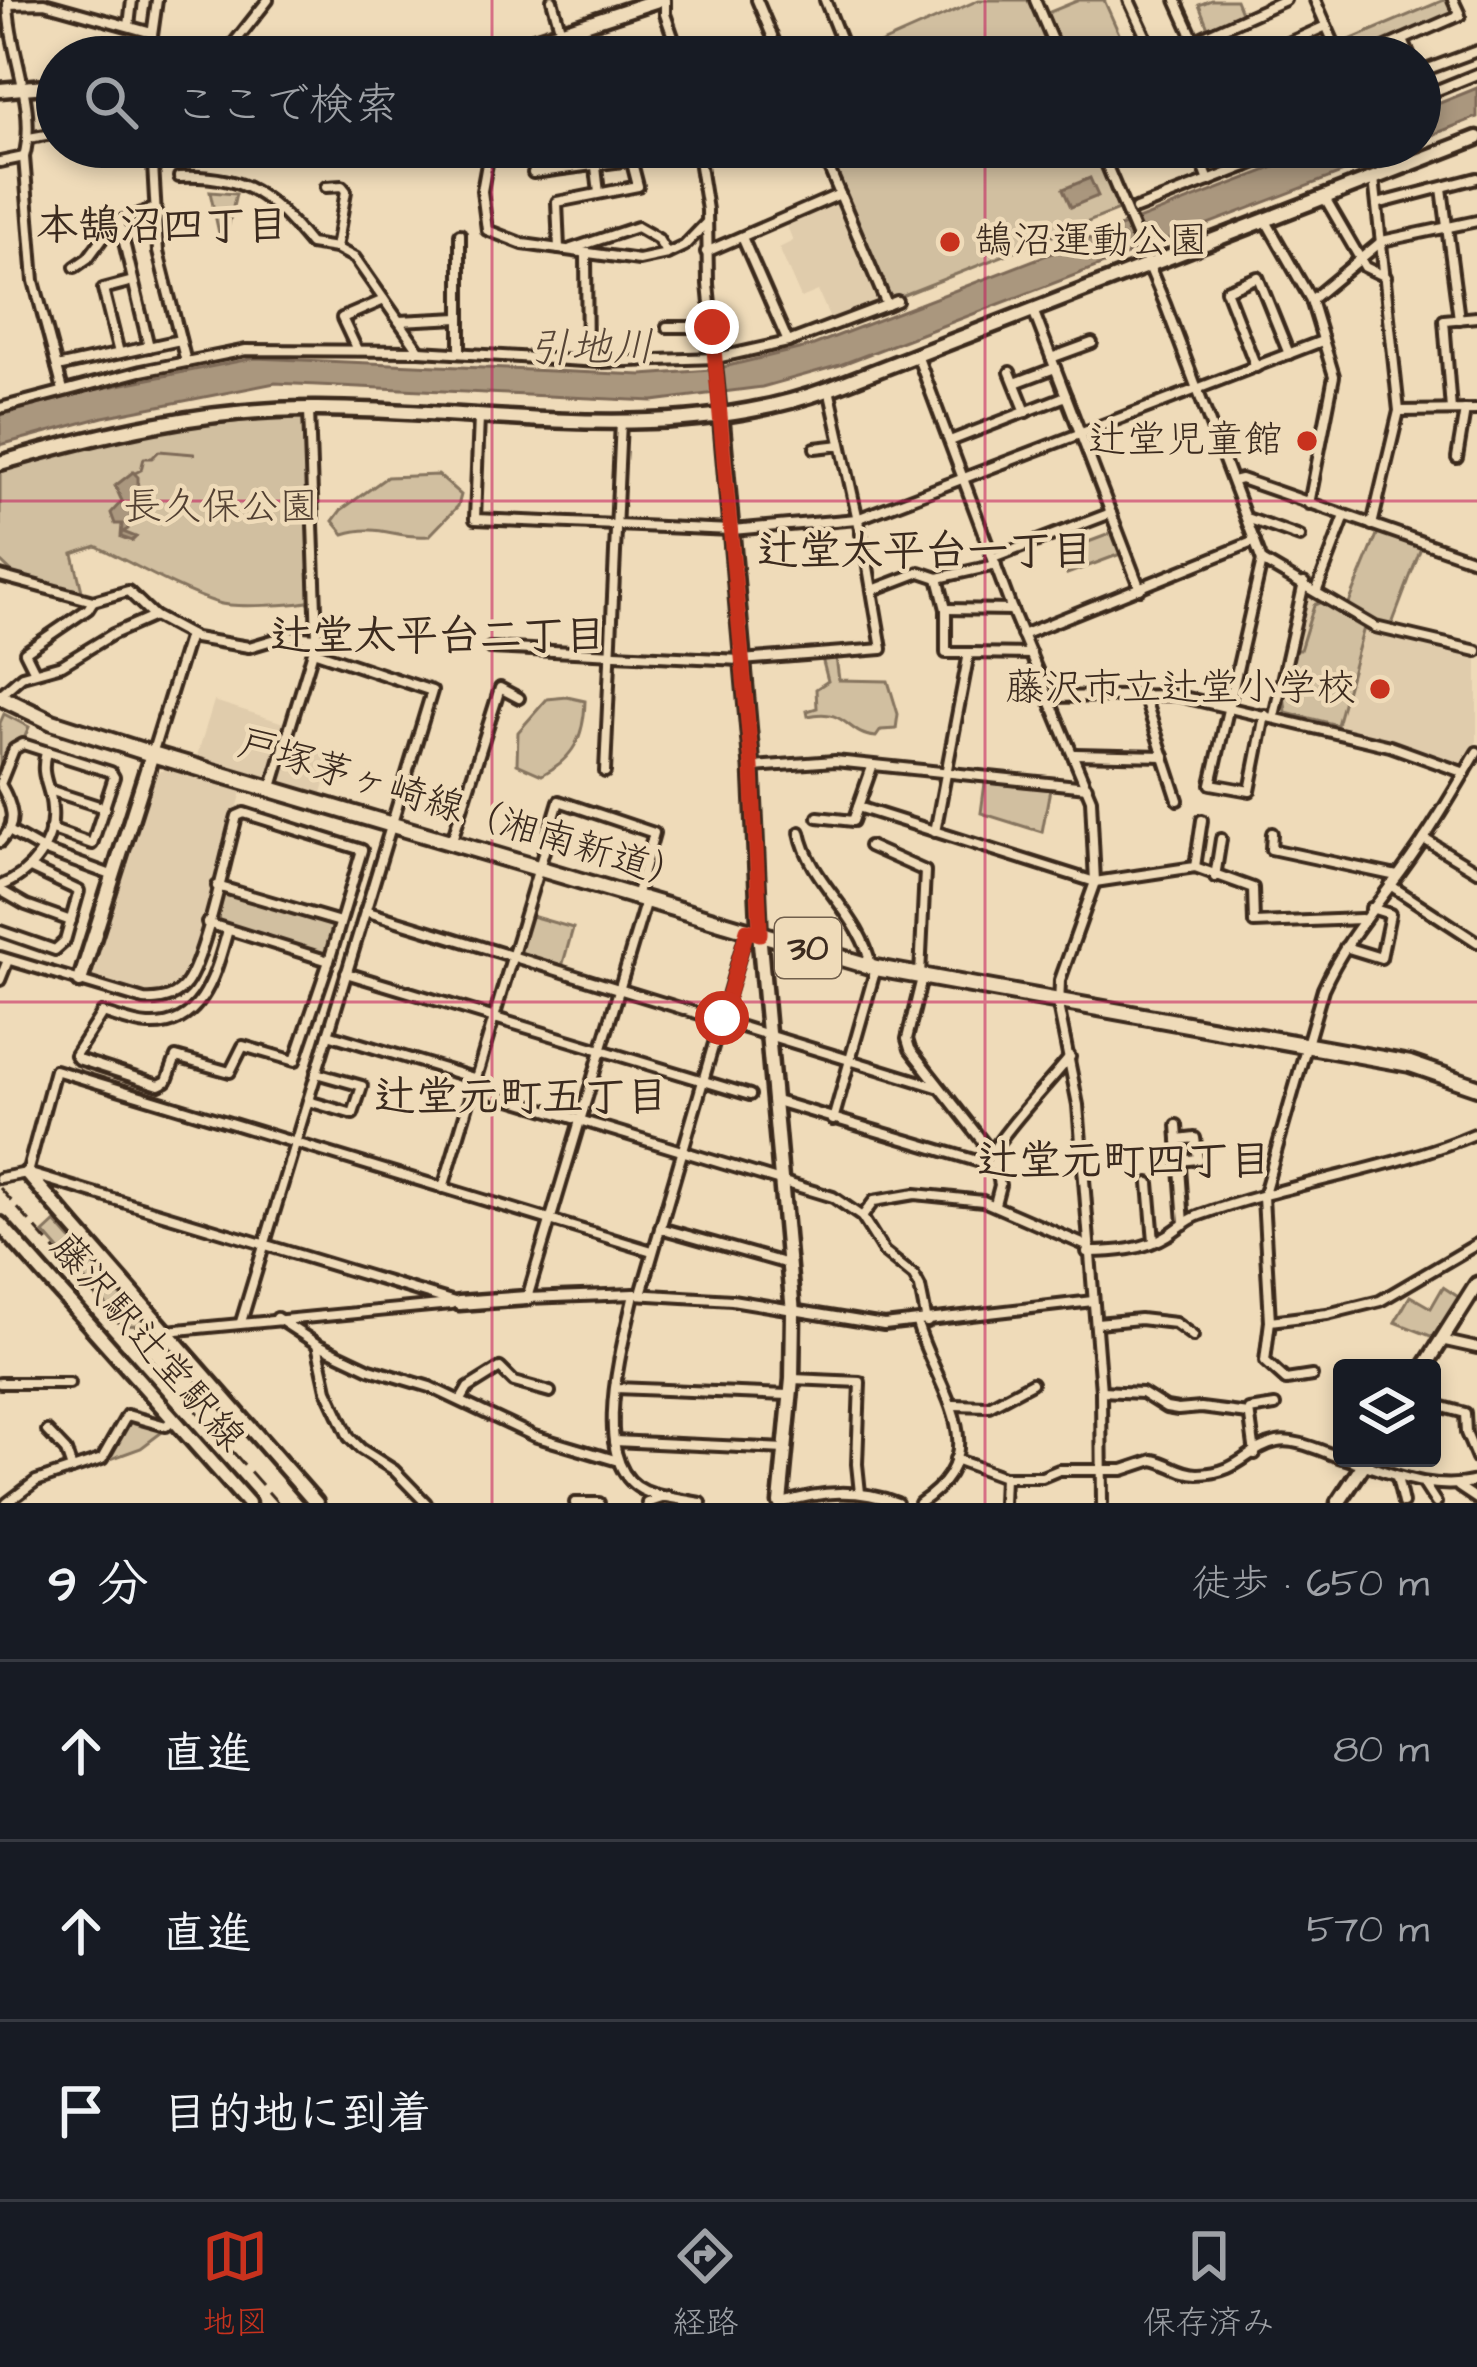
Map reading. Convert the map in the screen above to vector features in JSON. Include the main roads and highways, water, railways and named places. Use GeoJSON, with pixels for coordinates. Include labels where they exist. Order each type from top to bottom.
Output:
{"type":"FeatureCollection","features":[{"type":"Feature","properties":{"kind":"main road","name":"戸塚茅ヶ崎線（湘南新道）"},"geometry":{"type":"LineString","coordinates":[[0,696],[52,722],[152,754],[874,967],[1410,1064],[1477,1087]]}},
{"type":"Feature","properties":{"kind":"waterway"},"geometry":{"type":"LineString","coordinates":[[135,473],[141,470],[144,458],[159,451],[194,454]]}},
{"type":"Feature","properties":{"kind":"railway"},"geometry":{"type":"LineString","coordinates":[[0,1188],[278,1503]]}},
{"type":"Feature","properties":{"kind":"place","name":"鵠沼運動公園"},"geometry":{"type":"Point","coordinates":[950,242]}},
{"type":"Feature","properties":{"kind":"place","name":"辻堂児童館"},"geometry":{"type":"Point","coordinates":[1307,441]}},
{"type":"Feature","properties":{"kind":"place","name":"藤沢市立辻堂小学校"},"geometry":{"type":"Point","coordinates":[1380,689]}},
{"type":"Feature","properties":{"kind":"district","name":"本鵠沼四丁目"},"geometry":{"type":"Point","coordinates":[162,227]}},
{"type":"Feature","properties":{"kind":"district","name":"辻堂太平台一丁目"},"geometry":{"type":"Point","coordinates":[925,552]}},
{"type":"Feature","properties":{"kind":"district","name":"辻堂太平台二丁目"},"geometry":{"type":"Point","coordinates":[438,637]}},
{"type":"Feature","properties":{"kind":"district","name":"辻堂元町五丁目"},"geometry":{"type":"Point","coordinates":[521,1098]}},
{"type":"Feature","properties":{"kind":"district","name":"辻堂元町四丁目"},"geometry":{"type":"Point","coordinates":[1124,1162]}},
{"type":"Feature","properties":{"kind":"water label","name":"引地川"},"geometry":{"type":"Point","coordinates":[591,349]}},
{"type":"Feature","properties":{"kind":"park label","name":"長久保公園"},"geometry":{"type":"Point","coordinates":[221,508]}}]}
